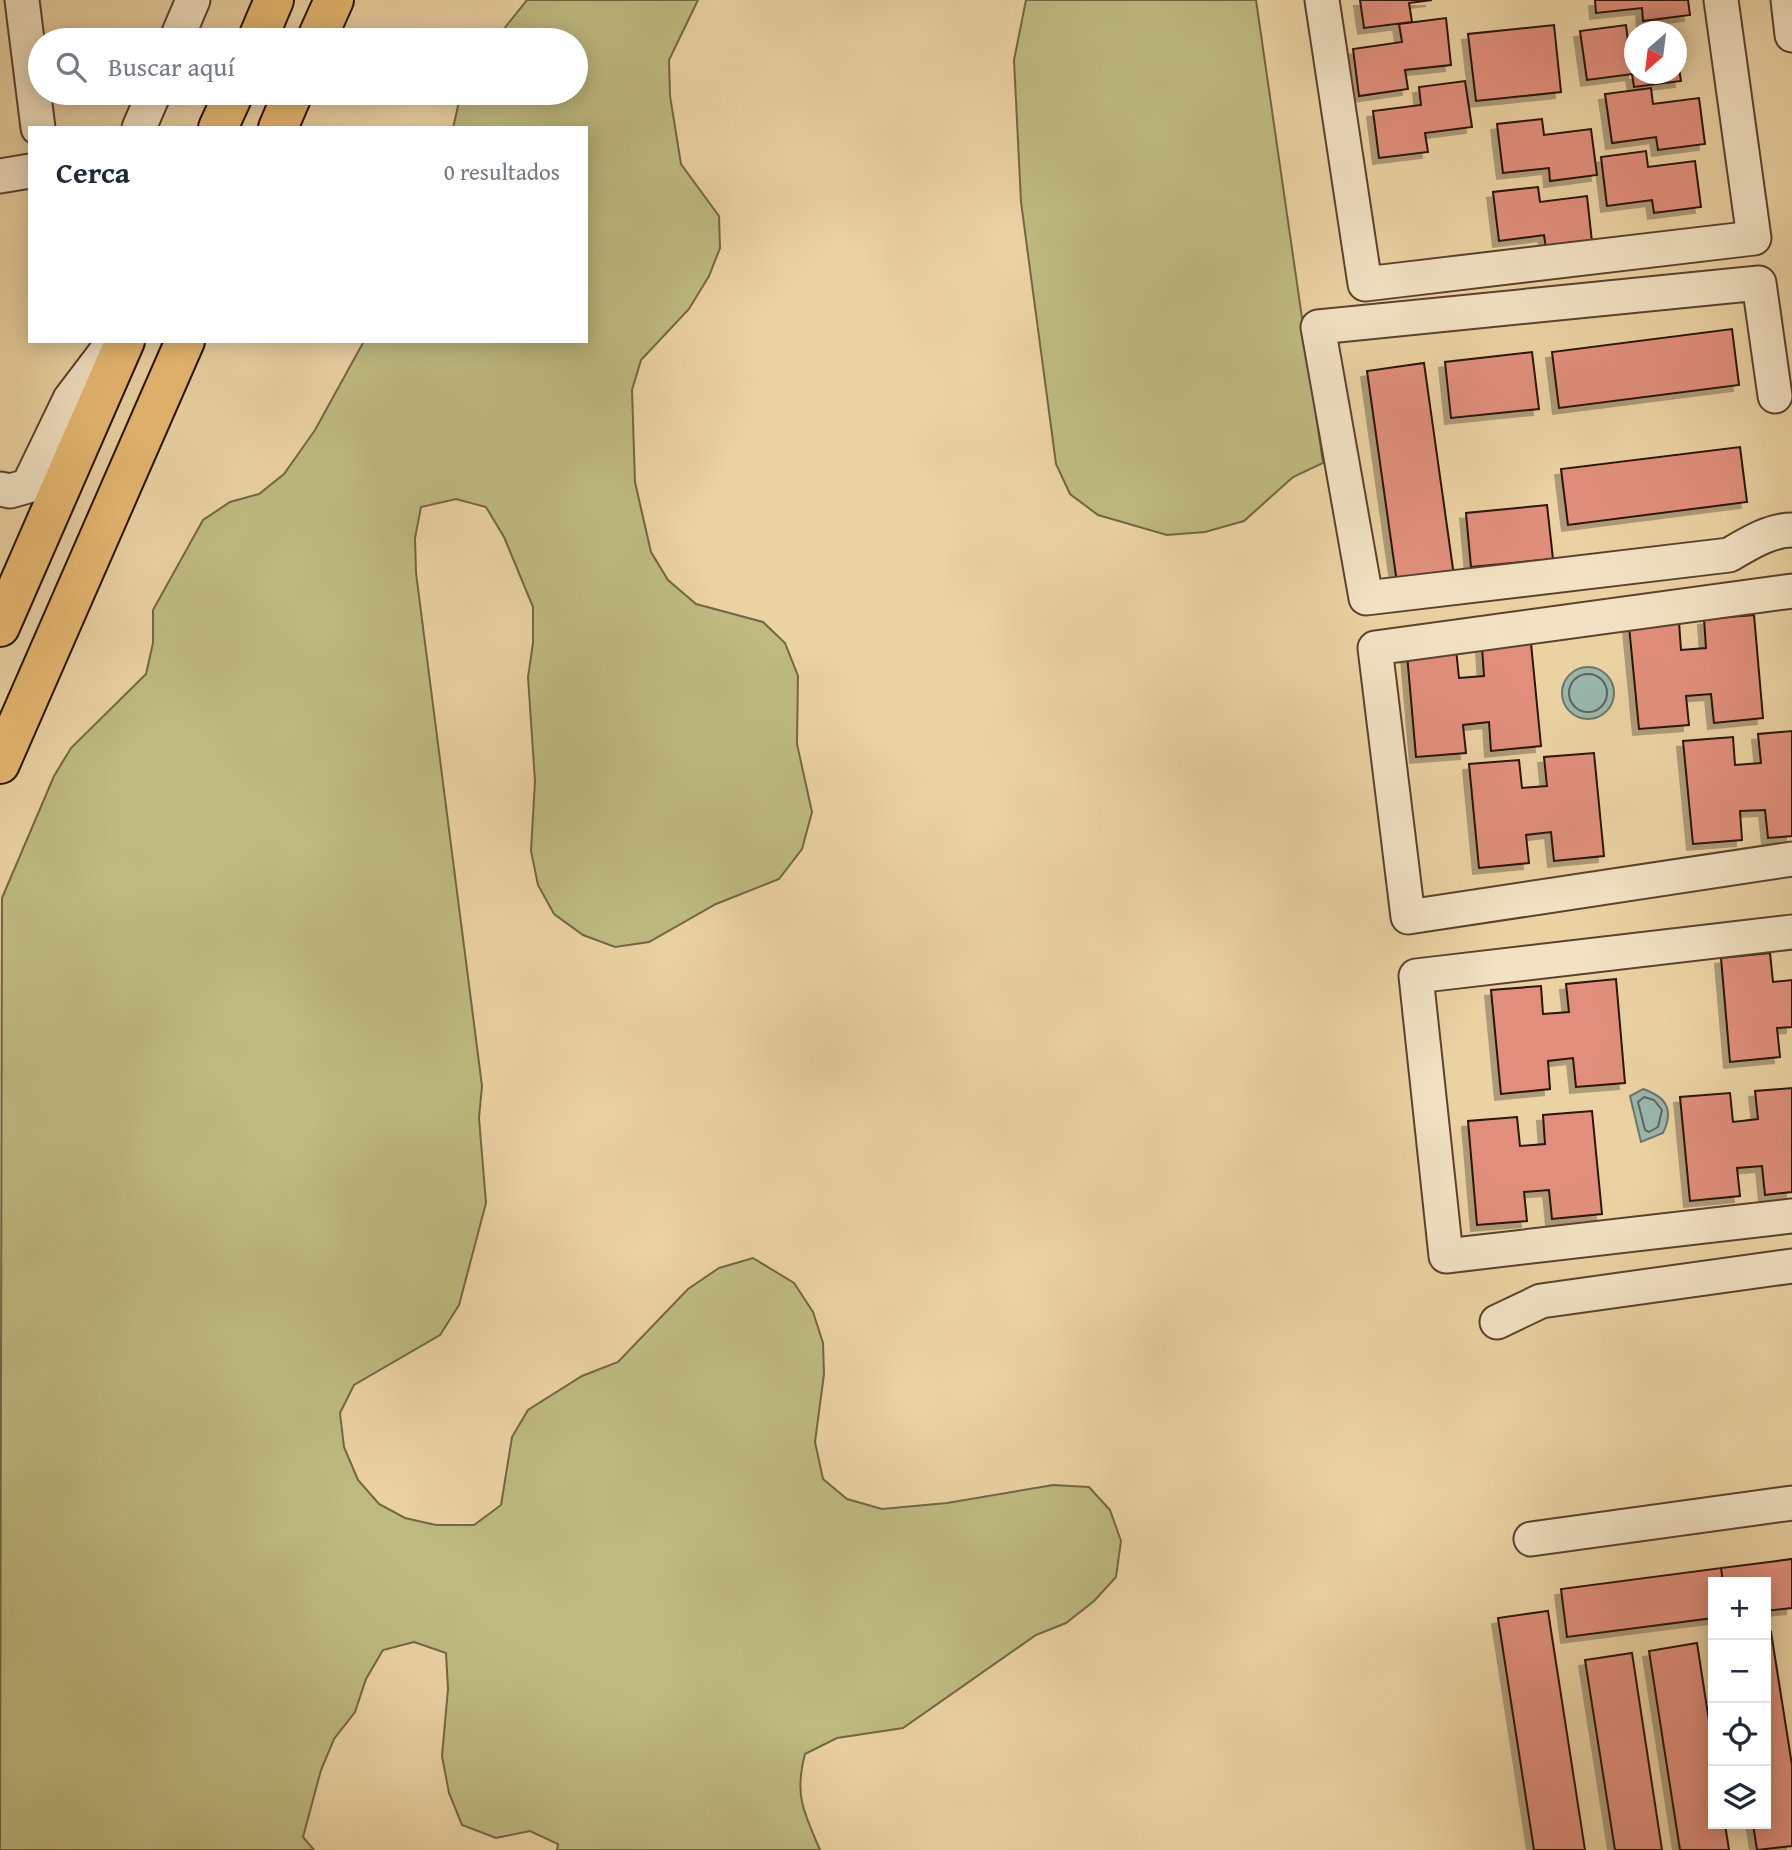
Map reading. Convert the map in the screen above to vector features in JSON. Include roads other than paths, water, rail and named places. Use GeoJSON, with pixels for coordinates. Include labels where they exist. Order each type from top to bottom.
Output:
{"type":"FeatureCollection","features":[{"type":"Feature","properties":{"kind":"main road"},"geometry":{"type":"LineString","coordinates":[[262,28],[274,0]]}},
{"type":"Feature","properties":{"kind":"main road"},"geometry":{"type":"LineString","coordinates":[[321,28],[334,0]]}},
{"type":"Feature","properties":{"kind":"main road"},"geometry":{"type":"LineString","coordinates":[[219,126],[229,105]]}},
{"type":"Feature","properties":{"kind":"main road"},"geometry":{"type":"LineString","coordinates":[[279,126],[288,105]]}},
{"type":"Feature","properties":{"kind":"main road"},"geometry":{"type":"LineString","coordinates":[[0,627],[124,343]]}},
{"type":"Feature","properties":{"kind":"main road"},"geometry":{"type":"LineString","coordinates":[[0,764],[184,343]]}},
{"type":"Feature","properties":{"kind":"street"},"geometry":{"type":"LineString","coordinates":[[0,2],[13,0]]}},
{"type":"Feature","properties":{"kind":"street"},"geometry":{"type":"LineString","coordinates":[[22,0],[28,48]]}},
{"type":"Feature","properties":{"kind":"street"},"geometry":{"type":"LineString","coordinates":[[181,28],[194,0]]}},
{"type":"Feature","properties":{"kind":"street"},"geometry":{"type":"LineString","coordinates":[[1322,0],[1365,284],[1754,238],[1721,0]]}},
{"type":"Feature","properties":{"kind":"street"},"geometry":{"type":"LineString","coordinates":[[1788,0],[1792,36]]}},
{"type":"Feature","properties":{"kind":"street"},"geometry":{"type":"LineString","coordinates":[[35,105],[38,126]]}},
{"type":"Feature","properties":{"kind":"street"},"geometry":{"type":"LineString","coordinates":[[140,126],[149,105]]}},
{"type":"Feature","properties":{"kind":"street"},"geometry":{"type":"LineString","coordinates":[[0,176],[28,171]]}},
{"type":"Feature","properties":{"kind":"street"},"geometry":{"type":"LineString","coordinates":[[1776,396],[1759,283],[1318,327],[1366,598],[1729,555],[1773,533],[1792,530]]}},
{"type":"Feature","properties":{"kind":"street"},"geometry":{"type":"LineString","coordinates":[[0,489],[10,491],[28,486],[70,398],[112,343]]}},
{"type":"Feature","properties":{"kind":"street"},"geometry":{"type":"LineString","coordinates":[[1792,591],[1375,648],[1408,917],[1792,859]]}},
{"type":"Feature","properties":{"kind":"street"},"geometry":{"type":"LineString","coordinates":[[1792,932],[1416,976],[1446,1256],[1792,1216]]}},
{"type":"Feature","properties":{"kind":"street"},"geometry":{"type":"LineString","coordinates":[[1497,1322],[1541,1301],[1792,1266]]}},
{"type":"Feature","properties":{"kind":"street"},"geometry":{"type":"LineString","coordinates":[[1531,1539],[1792,1503]]}},
{"type":"Feature","properties":{"kind":"water"},"geometry":{"type":"Polygon","coordinates":[[[1588,667],[1607,674],[1614,693],[1607,712],[1588,719],[1569,712],[1562,693],[1569,674],[1588,667]]]}},
{"type":"Feature","properties":{"kind":"water"},"geometry":{"type":"Polygon","coordinates":[[[1643,1089],[1663,1100],[1668,1118],[1663,1133],[1641,1142],[1630,1096],[1643,1089]]]}}]}
